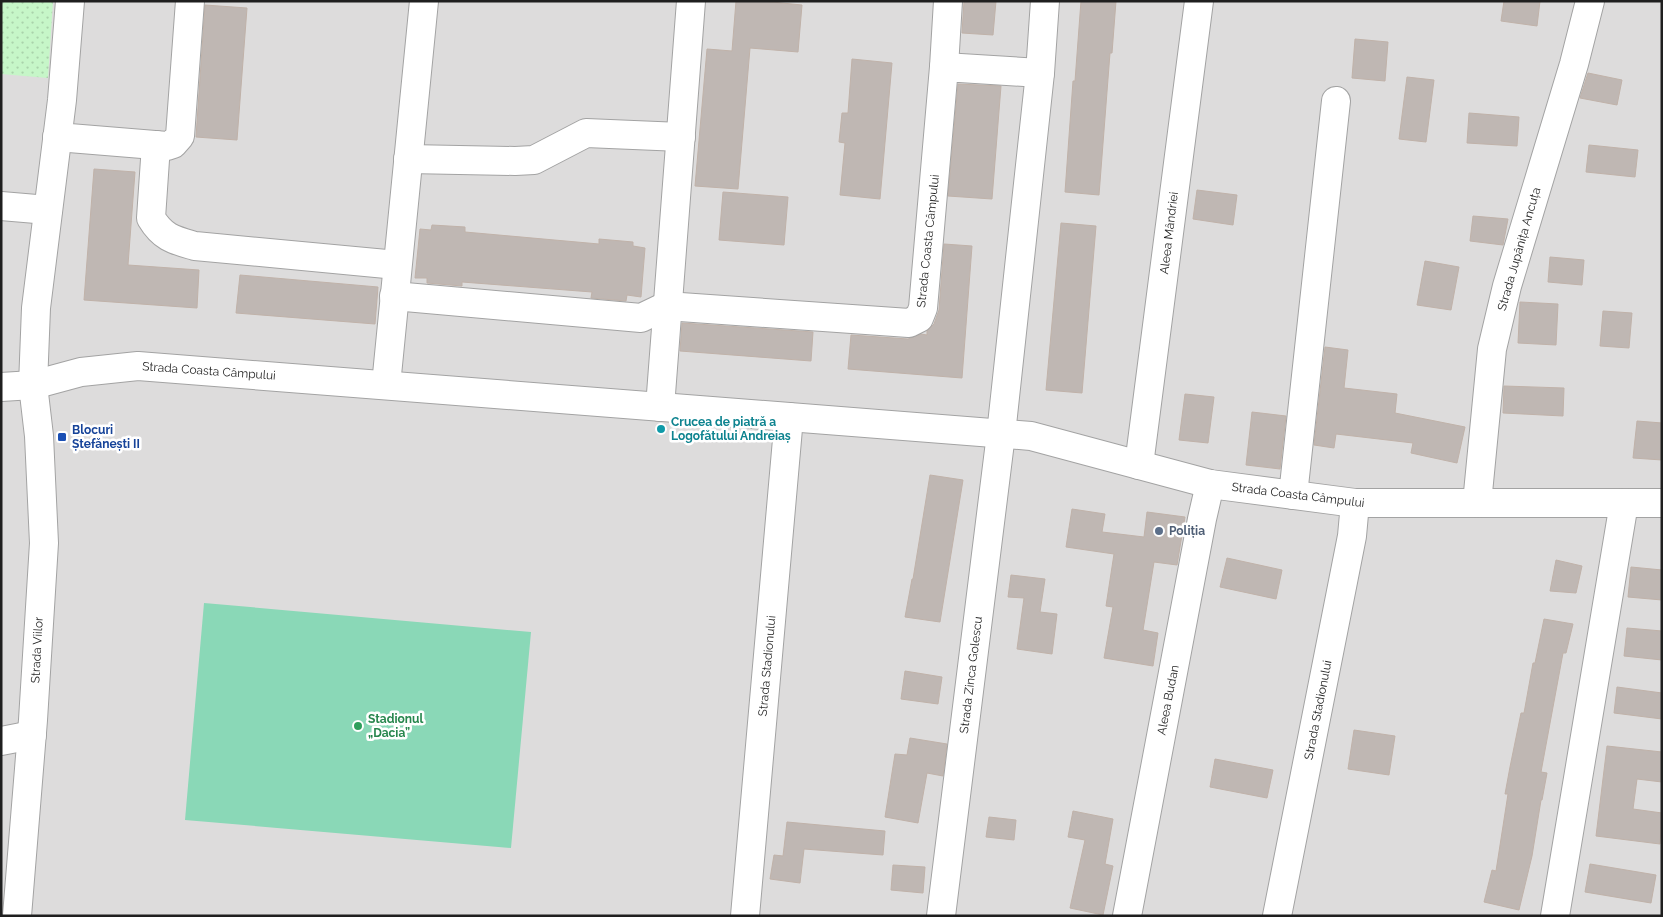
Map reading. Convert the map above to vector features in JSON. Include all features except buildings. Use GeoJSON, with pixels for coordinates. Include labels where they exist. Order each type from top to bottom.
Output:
{"type":"FeatureCollection","features":[{"type":"Feature","properties":{"kind":"street"},"geometry":{"type":"LineString","coordinates":[[33,385],[36,308],[57,137],[70,1]]}},
{"type":"Feature","properties":{"kind":"street"},"geometry":{"type":"LineString","coordinates":[[57,137],[156,146],[173,144],[180,136],[190,1]]}},
{"type":"Feature","properties":{"kind":"street"},"geometry":{"type":"LineString","coordinates":[[386,385],[424,1]]}},
{"type":"Feature","properties":{"kind":"street"},"geometry":{"type":"LineString","coordinates":[[660,407],[666,306],[691,1]]}},
{"type":"Feature","properties":{"kind":"street"},"geometry":{"type":"LineString","coordinates":[[948,1],[944,66],[1040,72]]}},
{"type":"Feature","properties":{"kind":"street"},"geometry":{"type":"LineString","coordinates":[[1001,434],[1040,72],[1045,1]]}},
{"type":"Feature","properties":{"kind":"street","name":"Aleea Mândriei"},"geometry":{"type":"LineString","coordinates":[[1139,465],[1199,1]]}},
{"type":"Feature","properties":{"kind":"street","name":"Strada Jupânița Ancuța"},"geometry":{"type":"LineString","coordinates":[[1477,503],[1492,349],[1507,286],[1574,64],[1590,1]]}},
{"type":"Feature","properties":{"kind":"street","name":"Strada Coasta Câmpului"},"geometry":{"type":"LineString","coordinates":[[394,296],[641,318],[666,306],[909,323],[919,318],[923,308],[944,66]]}},
{"type":"Feature","properties":{"kind":"street"},"geometry":{"type":"LineString","coordinates":[[1293,495],[1336,101]]}},
{"type":"Feature","properties":{"kind":"street"},"geometry":{"type":"LineString","coordinates":[[408,159],[534,160],[586,133],[681,137]]}},
{"type":"Feature","properties":{"kind":"street"},"geometry":{"type":"LineString","coordinates":[[156,146],[151,218],[162,233],[171,240],[195,246],[397,265]]}},
{"type":"Feature","properties":{"kind":"street"},"geometry":{"type":"LineString","coordinates":[[1,206],[48,210]]}},
{"type":"Feature","properties":{"kind":"street","name":"Strada Coasta Câmpului"},"geometry":{"type":"LineString","coordinates":[[1,387],[33,385],[81,372],[138,366],[1031,436],[1210,484],[1355,503],[1662,502]]}},
{"type":"Feature","properties":{"kind":"street","name":"Strada Viilor"},"geometry":{"type":"LineString","coordinates":[[17,916],[32,735],[44,543],[39,436],[33,385]]}},
{"type":"Feature","properties":{"kind":"street","name":"Strada Stadionului"},"geometry":{"type":"LineString","coordinates":[[745,916],[790,417]]}},
{"type":"Feature","properties":{"kind":"street","name":"Strada Zinca Golescu"},"geometry":{"type":"LineString","coordinates":[[941,916],[1001,434]]}},
{"type":"Feature","properties":{"kind":"street","name":"Aleea Budan"},"geometry":{"type":"LineString","coordinates":[[1127,916],[1198,538],[1210,484]]}},
{"type":"Feature","properties":{"kind":"street"},"geometry":{"type":"LineString","coordinates":[[1554,916],[1624,502]]}},
{"type":"Feature","properties":{"kind":"street","name":"Strada Stadionului"},"geometry":{"type":"LineString","coordinates":[[1277,916],[1352,536],[1355,503]]}},
{"type":"Feature","properties":{"kind":"street"},"geometry":{"type":"LineString","coordinates":[[1,742],[32,735]]}},
{"type":"Feature","properties":{"kind":"shaded area"},"geometry":{"type":"Polygon","coordinates":[[[1,1],[1662,1],[1662,916],[1,916],[1,1]]]}},
{"type":"Feature","properties":{"kind":"green space"},"geometry":{"type":"Polygon","coordinates":[[[1,1],[53,1],[48,78],[1,74],[1,1]]]}},
{"type":"Feature","properties":{"kind":"green space","name":"Stadionul „Dacia”"},"geometry":{"type":"Polygon","coordinates":[[[204,603],[531,632],[511,848],[185,820],[204,603]]]}},
{"type":"Feature","properties":{"kind":"place","name":"Crucea de piatră a Logofătului Andreiaș"},"geometry":{"type":"Point","coordinates":[661,429]}},
{"type":"Feature","properties":{"kind":"place","name":"Blocuri Ștefănești II"},"geometry":{"type":"Point","coordinates":[62,437]}},
{"type":"Feature","properties":{"kind":"place","name":"Poliția"},"geometry":{"type":"Point","coordinates":[1159,531]}},
{"type":"Feature","properties":{"kind":"place","name":"Stadionul „Dacia”"},"geometry":{"type":"Point","coordinates":[358,726]}}]}
